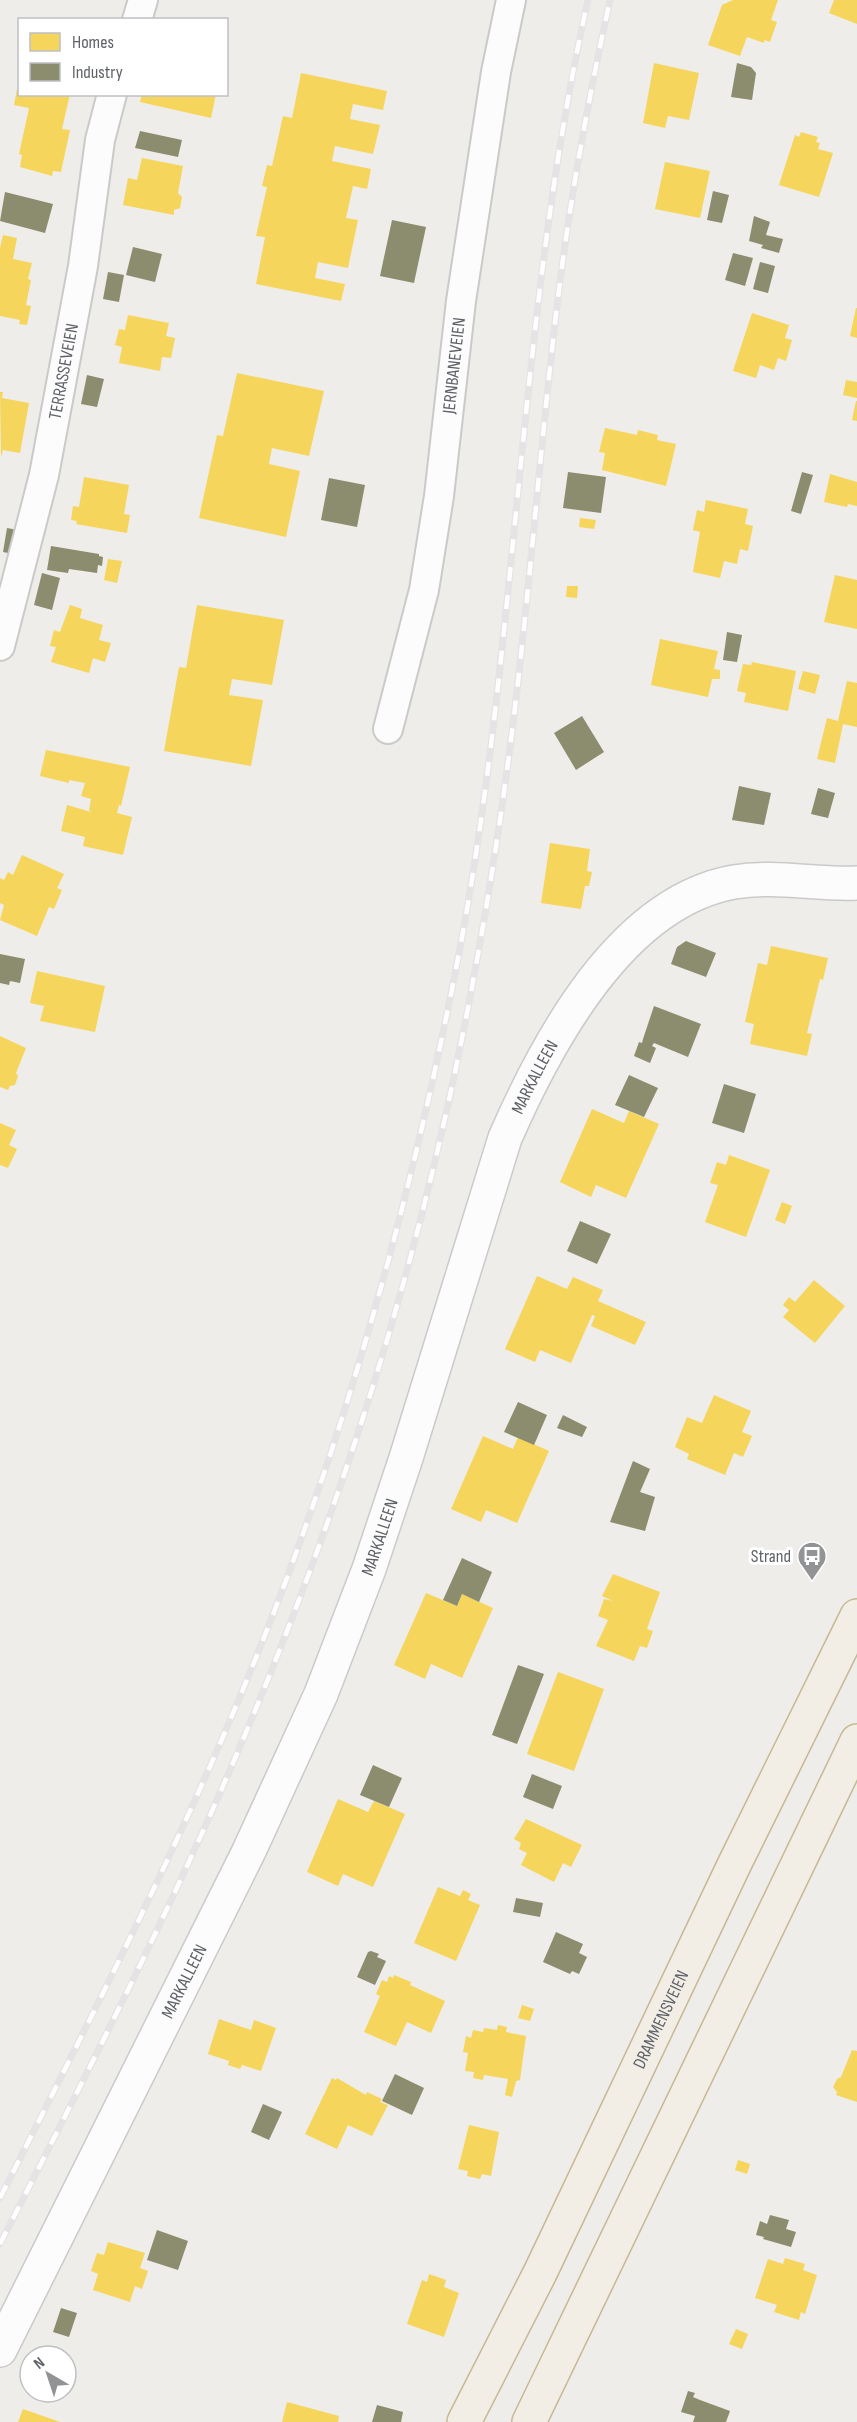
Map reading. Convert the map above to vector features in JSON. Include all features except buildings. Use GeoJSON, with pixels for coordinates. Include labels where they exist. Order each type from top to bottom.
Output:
{"type":"FeatureCollection","features":[{"type":"Feature","properties":{"kind":"highway","name":"DRAMMENSVEIEN"},"geometry":{"type":"LineString","coordinates":[[464,2422],[540,2273],[735,1863],[857,1616]]}},
{"type":"Feature","properties":{"kind":"highway"},"geometry":{"type":"LineString","coordinates":[[529,2422],[857,1741]]}},
{"type":"Feature","properties":{"kind":"main road","name":"MARKALLEEN"},"geometry":{"type":"LineString","coordinates":[[0,2350],[249,1851],[321,1694],[369,1569],[406,1458],[505,1138],[521,1102],[554,1041],[597,979],[635,935],[656,916],[693,894],[717,886],[758,879],[790,879],[830,885],[857,883]]}},
{"type":"Feature","properties":{"kind":"street"},"geometry":{"type":"LineString","coordinates":[[138,18],[144,0]]}},
{"type":"Feature","properties":{"kind":"street","name":"JERNBANEVEIEN"},"geometry":{"type":"LineString","coordinates":[[388,729],[424,590],[439,496],[461,301],[496,72],[511,0]]}},
{"type":"Feature","properties":{"kind":"street","name":"TERRASSEVEIEN"},"geometry":{"type":"LineString","coordinates":[[0,646],[44,475],[83,266],[100,140],[111,96]]}},
{"type":"Feature","properties":{"kind":"railway"},"geometry":{"type":"LineString","coordinates":[[0,2198],[154,1888],[239,1699],[309,1516],[369,1330],[395,1235],[441,1044],[480,830],[547,236],[565,117],[588,0]]}},
{"type":"Feature","properties":{"kind":"railway"},"geometry":{"type":"LineString","coordinates":[[0,2244],[152,1941],[209,1818],[272,1669],[306,1581],[368,1403],[420,1221],[462,1038],[497,842],[519,670],[564,254],[581,145],[610,0]]}},
{"type":"Feature","properties":{"kind":"place","name":"Strand"},"geometry":{"type":"Point","coordinates":[812,1582]}}]}
